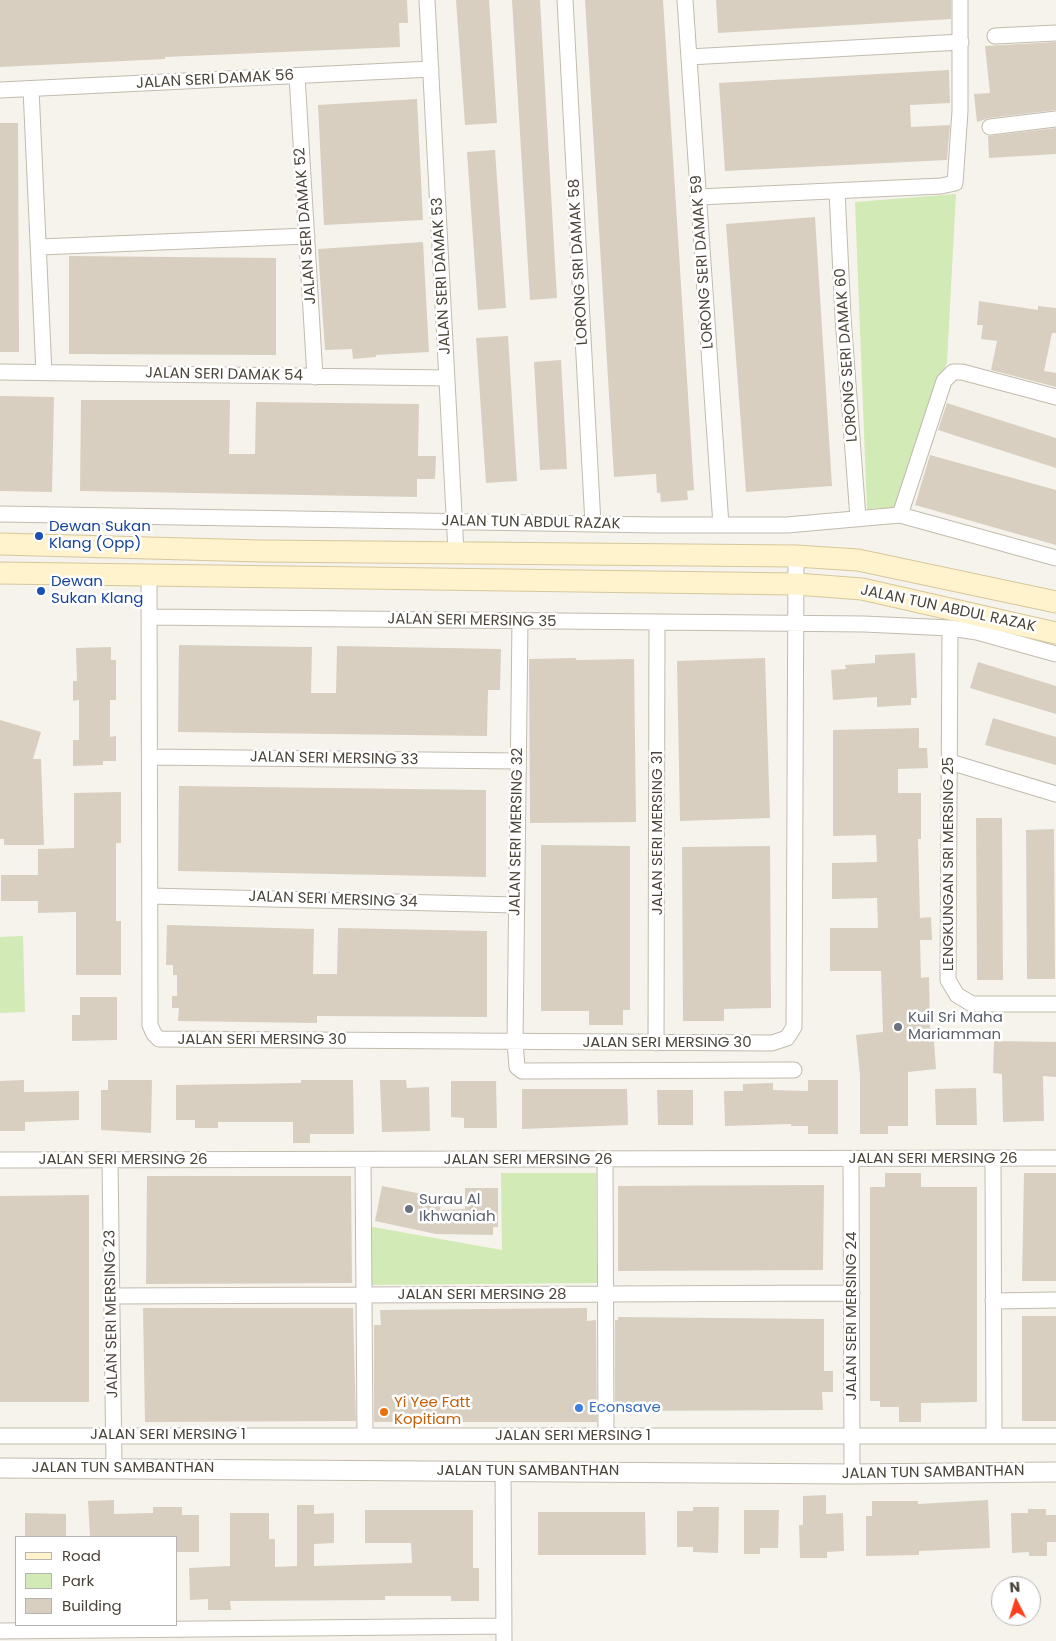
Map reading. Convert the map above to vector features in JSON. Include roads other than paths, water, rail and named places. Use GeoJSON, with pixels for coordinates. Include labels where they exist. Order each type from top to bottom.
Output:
{"type":"FeatureCollection","features":[{"type":"Feature","properties":{"kind":"main road","name":"JALAN TUN ABDUL RAZAK"},"geometry":{"type":"LineString","coordinates":[[0,544],[261,551],[796,556],[858,560],[1056,602]]}},
{"type":"Feature","properties":{"kind":"main road"},"geometry":{"type":"LineString","coordinates":[[261,551],[300,565],[308,577]]}},
{"type":"Feature","properties":{"kind":"main road","name":"JALAN TUN ABDUL RAZAK"},"geometry":{"type":"LineString","coordinates":[[0,573],[796,584],[862,589],[1056,633]]}},
{"type":"Feature","properties":{"kind":"street","name":"JALAN SERI DAMAK 53"},"geometry":{"type":"LineString","coordinates":[[427,0],[456,552]]}},
{"type":"Feature","properties":{"kind":"street","name":"LORONG SRI DAMAK 58"},"geometry":{"type":"LineString","coordinates":[[565,0],[593,524]]}},
{"type":"Feature","properties":{"kind":"street","name":"LORONG SERI DAMAK 59"},"geometry":{"type":"LineString","coordinates":[[685,0],[721,525]]}},
{"type":"Feature","properties":{"kind":"street"},"geometry":{"type":"LineString","coordinates":[[698,197],[941,186],[955,182],[957,179],[961,42],[960,0]]}},
{"type":"Feature","properties":{"kind":"street"},"geometry":{"type":"LineString","coordinates":[[995,36],[1056,33]]}},
{"type":"Feature","properties":{"kind":"street"},"geometry":{"type":"LineString","coordinates":[[689,57],[961,42]]}},
{"type":"Feature","properties":{"kind":"street","name":"JALAN SERI DAMAK 56"},"geometry":{"type":"LineString","coordinates":[[0,90],[431,70]]}},
{"type":"Feature","properties":{"kind":"street","name":"JALAN SERI DAMAK 52"},"geometry":{"type":"LineString","coordinates":[[297,76],[316,377]]}},
{"type":"Feature","properties":{"kind":"street"},"geometry":{"type":"LineString","coordinates":[[31,89],[40,247],[44,373]]}},
{"type":"Feature","properties":{"kind":"street"},"geometry":{"type":"LineString","coordinates":[[990,127],[1056,119]]}},
{"type":"Feature","properties":{"kind":"street","name":"LORONG SERI DAMAK 60"},"geometry":{"type":"LineString","coordinates":[[837,191],[843,317],[858,518]]}},
{"type":"Feature","properties":{"kind":"street"},"geometry":{"type":"LineString","coordinates":[[40,247],[307,236]]}},
{"type":"Feature","properties":{"kind":"street","name":"JALAN SERI DAMAK 54"},"geometry":{"type":"LineString","coordinates":[[0,372],[448,378]]}},
{"type":"Feature","properties":{"kind":"street"},"geometry":{"type":"LineString","coordinates":[[900,515],[944,381],[953,372],[962,372],[1056,397]]}},
{"type":"Feature","properties":{"kind":"street","name":"JALAN TUN ABDUL RAZAK"},"geometry":{"type":"LineString","coordinates":[[0,514],[721,525],[787,525],[900,515],[1056,558]]}},
{"type":"Feature","properties":{"kind":"street"},"geometry":{"type":"LineString","coordinates":[[796,556],[796,624],[864,624],[950,628],[977,632],[1056,654]]}},
{"type":"Feature","properties":{"kind":"street","name":"JALAN SERI MERSING 30"},"geometry":{"type":"LineString","coordinates":[[149,575],[150,1025],[154,1034],[159,1038],[656,1043],[772,1043],[787,1038],[792,1032],[794,1017],[796,624]]}},
{"type":"Feature","properties":{"kind":"street","name":"JALAN SERI MERSING 35"},"geometry":{"type":"LineString","coordinates":[[149,618],[796,624]]}},
{"type":"Feature","properties":{"kind":"street","name":"JALAN SERI MERSING 32"},"geometry":{"type":"LineString","coordinates":[[520,621],[515,1042],[515,1061],[517,1067],[522,1070],[794,1070]]}},
{"type":"Feature","properties":{"kind":"street","name":"JALAN SERI MERSING 31"},"geometry":{"type":"LineString","coordinates":[[656,1043],[657,622]]}},
{"type":"Feature","properties":{"kind":"street","name":"LENGKUNGAN SRI MERSING 25"},"geometry":{"type":"LineString","coordinates":[[950,628],[948,980],[957,996],[972,1004],[1056,1004]]}},
{"type":"Feature","properties":{"kind":"street","name":"JALAN SERI MERSING 33"},"geometry":{"type":"LineString","coordinates":[[150,757],[518,761]]}},
{"type":"Feature","properties":{"kind":"street"},"geometry":{"type":"LineString","coordinates":[[950,762],[1056,794]]}},
{"type":"Feature","properties":{"kind":"street","name":"JALAN SERI MERSING 34"},"geometry":{"type":"LineString","coordinates":[[150,896],[516,905]]}},
{"type":"Feature","properties":{"kind":"street"},"geometry":{"type":"LineString","coordinates":[[993,1158],[994,1436]]}},
{"type":"Feature","properties":{"kind":"street","name":"JALAN SERI MERSING 26"},"geometry":{"type":"LineString","coordinates":[[0,1160],[1056,1158]]}},
{"type":"Feature","properties":{"kind":"street"},"geometry":{"type":"LineString","coordinates":[[605,1159],[606,1436]]}},
{"type":"Feature","properties":{"kind":"street","name":"JALAN SERI MERSING 24"},"geometry":{"type":"LineString","coordinates":[[851,1159],[852,1453]]}},
{"type":"Feature","properties":{"kind":"street","name":"JALAN SERI MERSING 23"},"geometry":{"type":"LineString","coordinates":[[110,1160],[114,1451]]}},
{"type":"Feature","properties":{"kind":"street"},"geometry":{"type":"LineString","coordinates":[[363,1160],[365,1435]]}},
{"type":"Feature","properties":{"kind":"street","name":"JALAN SERI MERSING 28"},"geometry":{"type":"LineString","coordinates":[[112,1296],[852,1293]]}},
{"type":"Feature","properties":{"kind":"street"},"geometry":{"type":"LineString","coordinates":[[993,1301],[1056,1300]]}},
{"type":"Feature","properties":{"kind":"street","name":"JALAN SERI MERSING 1"},"geometry":{"type":"LineString","coordinates":[[0,1436],[114,1451],[365,1435],[606,1436],[852,1453],[994,1436],[1056,1436]]}},
{"type":"Feature","properties":{"kind":"street","name":"JALAN TUN SAMBANTHAN"},"geometry":{"type":"LineString","coordinates":[[0,1468],[114,1451],[503,1472],[852,1453],[1056,1472]]}},
{"type":"Feature","properties":{"kind":"street"},"geometry":{"type":"LineString","coordinates":[[0,1631],[207,1636],[504,1634],[503,1472]]}},
{"type":"Feature","properties":{"kind":"place","name":"Dewan Sukan Klang (Opp)"},"geometry":{"type":"Point","coordinates":[39,536]}},
{"type":"Feature","properties":{"kind":"place","name":"Dewan Sukan Klang"},"geometry":{"type":"Point","coordinates":[41,591]}},
{"type":"Feature","properties":{"kind":"place","name":"Kuil Sri Maha Mariamman"},"geometry":{"type":"Point","coordinates":[898,1027]}},
{"type":"Feature","properties":{"kind":"place","name":"Surau Al Ikhwaniah"},"geometry":{"type":"Point","coordinates":[409,1209]}},
{"type":"Feature","properties":{"kind":"place","name":"Econsave"},"geometry":{"type":"Point","coordinates":[579,1408]}},
{"type":"Feature","properties":{"kind":"place","name":"Yi Yee Fatt Kopitiam"},"geometry":{"type":"Point","coordinates":[384,1412]}}]}
